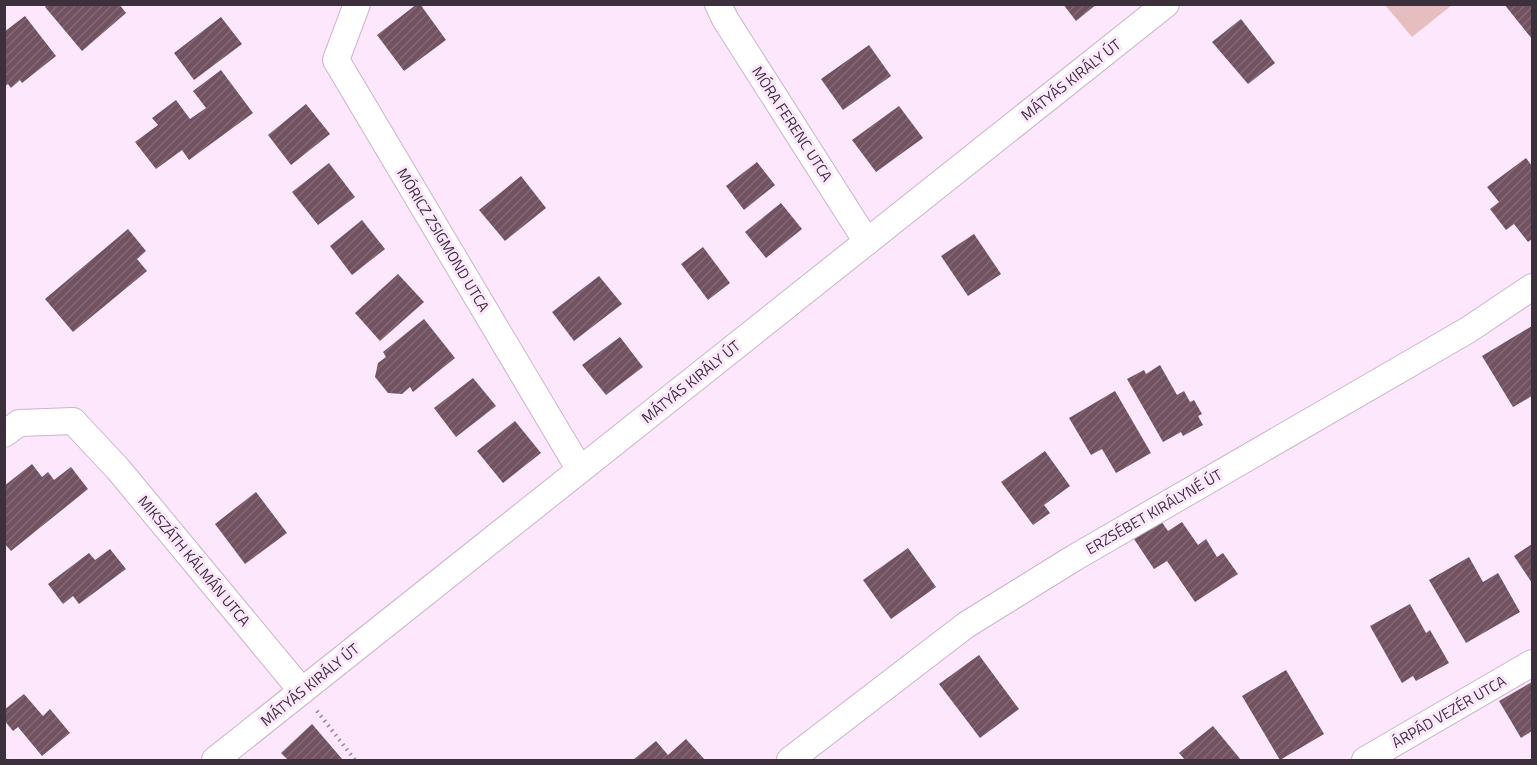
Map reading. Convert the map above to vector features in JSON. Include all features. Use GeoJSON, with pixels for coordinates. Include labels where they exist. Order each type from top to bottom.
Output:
{"type":"FeatureCollection","features":[{"type":"Feature","properties":{"kind":"street","name":"MÓRICZ ZSIGMOND UTCA"},"geometry":{"type":"LineString","coordinates":[[357,4],[336,60],[580,470]]}},
{"type":"Feature","properties":{"kind":"street","name":"MÓRA FERENC UTCA"},"geometry":{"type":"LineString","coordinates":[[718,4],[725,20],[867,242]]}},
{"type":"Feature","properties":{"kind":"street","name":"MÁTYÁS KIRÁLY ÚT"},"geometry":{"type":"LineString","coordinates":[[215,760],[1166,4]]}},
{"type":"Feature","properties":{"kind":"street","name":"ERZSÉBET KIRÁLYNÉ ÚT"},"geometry":{"type":"LineString","coordinates":[[790,760],[966,625],[1074,558],[1468,330],[1533,286]]}},
{"type":"Feature","properties":{"kind":"street","name":"MIKSZÁTH KÁLMÁN UTCA"},"geometry":{"type":"LineString","coordinates":[[4,434],[19,423],[73,422],[117,470],[302,692]]}},
{"type":"Feature","properties":{"kind":"street","name":"ÁRPÁD VEZÉR UTCA"},"geometry":{"type":"LineString","coordinates":[[1365,760],[1533,663]]}},
{"type":"Feature","properties":{"kind":"path"},"geometry":{"type":"LineString","coordinates":[[302,692],[356,760]]}},
{"type":"Feature","properties":{"kind":"shaded area"},"geometry":{"type":"Polygon","coordinates":[[[1385,5],[1452,5],[1412,37],[1385,5]]]}},
{"type":"Feature","properties":{"kind":"building"},"geometry":{"type":"Polygon","coordinates":[[[48,4],[119,4],[126,13],[82,51],[45,7],[48,4]]]}},
{"type":"Feature","properties":{"kind":"building"},"geometry":{"type":"Polygon","coordinates":[[[420,4],[446,40],[404,71],[377,35],[420,4]]]}},
{"type":"Feature","properties":{"kind":"building"},"geometry":{"type":"Polygon","coordinates":[[[1063,4],[1097,4],[1076,21],[1063,4]]]}},
{"type":"Feature","properties":{"kind":"building"},"geometry":{"type":"Polygon","coordinates":[[[1504,4],[1532,4],[1532,39],[1504,4]]]}},
{"type":"Feature","properties":{"kind":"building"},"geometry":{"type":"Polygon","coordinates":[[[25,16],[56,56],[22,83],[20,80],[11,88],[8,84],[4,87],[4,32],[25,16]]]}},
{"type":"Feature","properties":{"kind":"building"},"geometry":{"type":"Polygon","coordinates":[[[221,17],[242,44],[194,80],[174,53],[221,17]]]}},
{"type":"Feature","properties":{"kind":"building"},"geometry":{"type":"Polygon","coordinates":[[[1241,19],[1275,63],[1248,84],[1212,42],[1241,19]]]}},
{"type":"Feature","properties":{"kind":"building"},"geometry":{"type":"Polygon","coordinates":[[[869,45],[891,76],[843,110],[821,79],[869,45]]]}},
{"type":"Feature","properties":{"kind":"building"},"geometry":{"type":"Polygon","coordinates":[[[221,70],[253,113],[189,160],[182,150],[156,169],[135,142],[158,125],[152,118],[176,100],[190,119],[206,108],[193,91],[221,70]]]}},
{"type":"Feature","properties":{"kind":"building"},"geometry":{"type":"Polygon","coordinates":[[[306,104],[330,134],[291,165],[268,135],[306,104]]]}},
{"type":"Feature","properties":{"kind":"building"},"geometry":{"type":"Polygon","coordinates":[[[899,106],[923,138],[876,172],[852,140],[899,106]]]}},
{"type":"Feature","properties":{"kind":"building"},"geometry":{"type":"Polygon","coordinates":[[[1526,158],[1532,166],[1532,239],[1528,242],[1514,224],[1506,230],[1490,209],[1499,202],[1487,187],[1526,158]]]}},
{"type":"Feature","properties":{"kind":"building"},"geometry":{"type":"Polygon","coordinates":[[[757,162],[775,185],[744,210],[726,186],[757,162]]]}},
{"type":"Feature","properties":{"kind":"building"},"geometry":{"type":"Polygon","coordinates":[[[329,163],[355,197],[318,225],[292,192],[329,163]]]}},
{"type":"Feature","properties":{"kind":"building"},"geometry":{"type":"Polygon","coordinates":[[[521,176],[546,208],[505,241],[479,210],[521,176]]]}},
{"type":"Feature","properties":{"kind":"building"},"geometry":{"type":"Polygon","coordinates":[[[781,203],[802,229],[766,258],[745,232],[781,203]]]}},
{"type":"Feature","properties":{"kind":"building"},"geometry":{"type":"Polygon","coordinates":[[[362,220],[385,249],[352,275],[330,246],[362,220]]]}},
{"type":"Feature","properties":{"kind":"building"},"geometry":{"type":"Polygon","coordinates":[[[128,229],[146,251],[137,259],[147,271],[73,332],[45,299],[128,229]]]}},
{"type":"Feature","properties":{"kind":"building"},"geometry":{"type":"Polygon","coordinates":[[[974,234],[1001,274],[968,296],[941,256],[974,234]]]}},
{"type":"Feature","properties":{"kind":"building"},"geometry":{"type":"Polygon","coordinates":[[[703,247],[730,283],[708,300],[681,264],[703,247]]]}},
{"type":"Feature","properties":{"kind":"building"},"geometry":{"type":"Polygon","coordinates":[[[398,274],[424,302],[380,341],[355,313],[398,274]]]}},
{"type":"Feature","properties":{"kind":"building"},"geometry":{"type":"Polygon","coordinates":[[[599,276],[622,304],[574,341],[552,312],[599,276]]]}},
{"type":"Feature","properties":{"kind":"building"},"geometry":{"type":"Polygon","coordinates":[[[424,319],[455,358],[413,392],[410,387],[402,394],[388,393],[375,377],[378,363],[386,357],[383,352],[424,319]]]}},
{"type":"Feature","properties":{"kind":"building"},"geometry":{"type":"Polygon","coordinates":[[[1532,326],[1532,396],[1513,407],[1482,356],[1532,326]]]}},
{"type":"Feature","properties":{"kind":"building"},"geometry":{"type":"Polygon","coordinates":[[[620,337],[643,367],[606,395],[582,365],[620,337]]]}},
{"type":"Feature","properties":{"kind":"building"},"geometry":{"type":"Polygon","coordinates":[[[1160,365],[1177,395],[1184,391],[1190,402],[1194,400],[1202,414],[1198,416],[1203,425],[1183,436],[1181,432],[1163,442],[1127,379],[1144,370],[1146,374],[1160,365]]]}},
{"type":"Feature","properties":{"kind":"building"},"geometry":{"type":"Polygon","coordinates":[[[473,378],[496,406],[456,437],[434,408],[473,378]]]}},
{"type":"Feature","properties":{"kind":"building"},"geometry":{"type":"Polygon","coordinates":[[[1115,391],[1151,453],[1116,473],[1102,449],[1091,455],[1069,418],[1115,391]]]}},
{"type":"Feature","properties":{"kind":"building"},"geometry":{"type":"Polygon","coordinates":[[[515,421],[541,453],[503,483],[477,451],[515,421]]]}},
{"type":"Feature","properties":{"kind":"building"},"geometry":{"type":"Polygon","coordinates":[[[1045,451],[1070,486],[1044,505],[1050,513],[1033,525],[1001,482],[1045,451]]]}},
{"type":"Feature","properties":{"kind":"building"},"geometry":{"type":"Polygon","coordinates":[[[32,464],[42,477],[48,472],[54,480],[71,467],[88,489],[11,551],[4,543],[4,486],[32,464]]]}},
{"type":"Feature","properties":{"kind":"building"},"geometry":{"type":"Polygon","coordinates":[[[256,492],[287,533],[245,564],[215,524],[256,492]]]}},
{"type":"Feature","properties":{"kind":"building"},"geometry":{"type":"Polygon","coordinates":[[[1161,521],[1168,531],[1182,522],[1198,545],[1206,539],[1217,557],[1223,553],[1238,574],[1195,602],[1167,561],[1154,569],[1134,539],[1161,521]]]}},
{"type":"Feature","properties":{"kind":"building"},"geometry":{"type":"Polygon","coordinates":[[[1532,544],[1532,583],[1514,556],[1532,544]]]}},
{"type":"Feature","properties":{"kind":"building"},"geometry":{"type":"Polygon","coordinates":[[[908,548],[936,587],[891,619],[863,580],[908,548]]]}},
{"type":"Feature","properties":{"kind":"building"},"geometry":{"type":"Polygon","coordinates":[[[110,549],[126,569],[79,604],[73,596],[63,604],[48,584],[89,553],[95,560],[110,549]]]}},
{"type":"Feature","properties":{"kind":"building"},"geometry":{"type":"Polygon","coordinates":[[[1469,557],[1483,582],[1498,573],[1520,612],[1466,643],[1429,580],[1469,557]]]}},
{"type":"Feature","properties":{"kind":"building"},"geometry":{"type":"Polygon","coordinates":[[[1410,604],[1426,633],[1430,630],[1449,663],[1416,681],[1413,676],[1402,683],[1370,626],[1410,604]]]}},
{"type":"Feature","properties":{"kind":"building"},"geometry":{"type":"Polygon","coordinates":[[[979,655],[1019,709],[980,738],[939,684],[979,655]]]}},
{"type":"Feature","properties":{"kind":"building"},"geometry":{"type":"Polygon","coordinates":[[[1286,670],[1324,734],[1280,760],[1242,696],[1286,670]]]}},
{"type":"Feature","properties":{"kind":"building"},"geometry":{"type":"Polygon","coordinates":[[[1532,682],[1532,731],[1521,738],[1499,701],[1532,682]]]}},
{"type":"Feature","properties":{"kind":"building"},"geometry":{"type":"Polygon","coordinates":[[[24,694],[43,716],[50,709],[70,733],[42,756],[18,727],[13,731],[4,720],[4,710],[24,694]]]}},
{"type":"Feature","properties":{"kind":"building"},"geometry":{"type":"Polygon","coordinates":[[[312,724],[343,760],[288,760],[281,753],[312,724]]]}},
{"type":"Feature","properties":{"kind":"building"},"geometry":{"type":"Polygon","coordinates":[[[1213,726],[1241,760],[1185,760],[1179,753],[1213,726]]]}},
{"type":"Feature","properties":{"kind":"building"},"geometry":{"type":"Polygon","coordinates":[[[686,739],[705,760],[633,760],[656,741],[668,755],[686,739]]]}}]}
